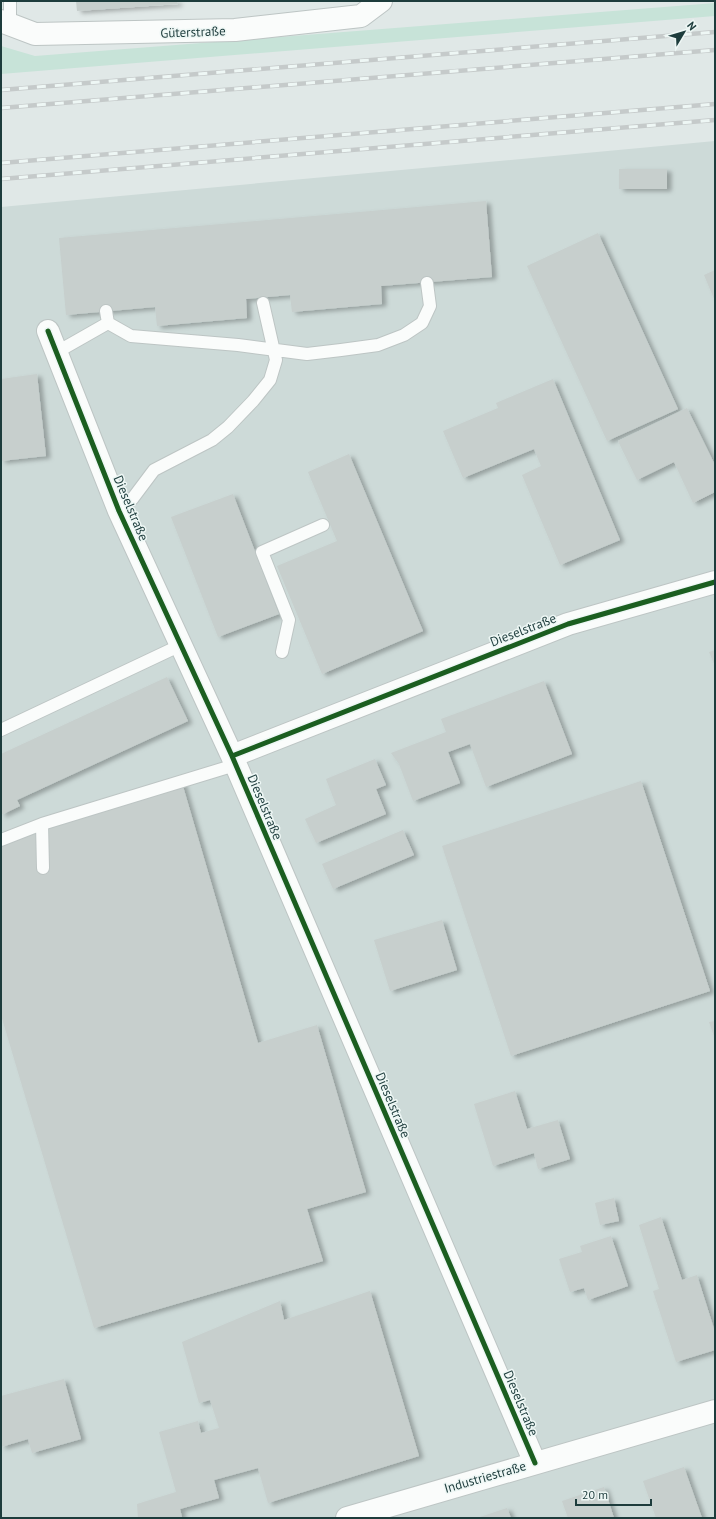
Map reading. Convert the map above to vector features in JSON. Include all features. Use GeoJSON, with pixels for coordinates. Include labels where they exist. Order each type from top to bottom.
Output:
{"type":"FeatureCollection","features":[{"type":"Feature","properties":{"kind":"street","name":"Güterstraße"},"geometry":{"type":"LineString","coordinates":[[5,22],[35,34],[235,30],[361,16],[381,1]]}},
{"type":"Feature","properties":{"kind":"street","name":"Dieselstraße"},"geometry":{"type":"LineString","coordinates":[[48,331],[119,511],[234,760],[534,1463]]}},
{"type":"Feature","properties":{"kind":"street","name":"Dieselstraße"},"geometry":{"type":"LineString","coordinates":[[234,760],[568,624],[715,582]]}},
{"type":"Feature","properties":{"kind":"street","name":"Industriestraße"},"geometry":{"type":"LineString","coordinates":[[347,1518],[715,1410]]}},
{"type":"Feature","properties":{"kind":"lane"},"geometry":{"type":"LineString","coordinates":[[5,22],[10,1]]}},
{"type":"Feature","properties":{"kind":"lane"},"geometry":{"type":"LineString","coordinates":[[57,352],[107,317],[131,336],[274,349],[307,354],[378,345],[404,335],[422,323],[430,306],[427,282]]}},
{"type":"Feature","properties":{"kind":"lane"},"geometry":{"type":"LineString","coordinates":[[119,511],[133,498],[154,470],[212,440],[228,427],[253,401],[270,380],[276,360],[263,302]]}},
{"type":"Feature","properties":{"kind":"lane"},"geometry":{"type":"LineString","coordinates":[[282,652],[289,620],[262,552],[323,525]]}},
{"type":"Feature","properties":{"kind":"lane"},"geometry":{"type":"LineString","coordinates":[[1,730],[181,645]]}},
{"type":"Feature","properties":{"kind":"lane"},"geometry":{"type":"LineString","coordinates":[[1,840],[42,824],[234,760]]}},
{"type":"Feature","properties":{"kind":"lane"},"geometry":{"type":"LineString","coordinates":[[42,824],[43,868]]}},
{"type":"Feature","properties":{"kind":"shaded area"},"geometry":{"type":"Polygon","coordinates":[[[715,141],[715,1518],[1,1518],[1,207],[715,141]]]}},
{"type":"Feature","properties":{"kind":"green space"},"geometry":{"type":"Polygon","coordinates":[[[715,3],[715,16],[1,74],[1,46],[35,56],[715,3]]]}},
{"type":"Feature","properties":{"kind":"building"},"geometry":{"type":"Polygon","coordinates":[[[76,1],[177,1],[178,4],[77,11],[76,1]]]}},
{"type":"Feature","properties":{"kind":"building"},"geometry":{"type":"Polygon","coordinates":[[[619,169],[667,169],[667,189],[619,189],[619,169]]]}},
{"type":"Feature","properties":{"kind":"building"},"geometry":{"type":"Polygon","coordinates":[[[486,201],[492,277],[381,286],[382,304],[292,312],[290,295],[246,299],[247,318],[157,326],[155,307],[66,315],[59,238],[486,201]]]}},
{"type":"Feature","properties":{"kind":"building"},"geometry":{"type":"Polygon","coordinates":[[[598,233],[678,409],[607,441],[527,266],[598,233]]]}},
{"type":"Feature","properties":{"kind":"building"},"geometry":{"type":"Polygon","coordinates":[[[715,270],[715,301],[704,275],[715,270]]]}},
{"type":"Feature","properties":{"kind":"building"},"geometry":{"type":"Polygon","coordinates":[[[37,374],[46,456],[1,461],[1,379],[37,374]]]}},
{"type":"Feature","properties":{"kind":"building"},"geometry":{"type":"Polygon","coordinates":[[[553,379],[620,540],[560,565],[522,475],[541,466],[534,449],[463,478],[443,431],[498,408],[496,403],[553,379]]]}},
{"type":"Feature","properties":{"kind":"building"},"geometry":{"type":"Polygon","coordinates":[[[687,408],[715,465],[715,492],[693,503],[674,462],[637,480],[618,441],[687,408]]]}},
{"type":"Feature","properties":{"kind":"building"},"geometry":{"type":"Polygon","coordinates":[[[349,454],[423,631],[322,674],[277,566],[337,541],[308,472],[349,454]]]}},
{"type":"Feature","properties":{"kind":"building"},"geometry":{"type":"Polygon","coordinates":[[[233,494],[279,614],[218,637],[171,517],[233,494]]]}},
{"type":"Feature","properties":{"kind":"building"},"geometry":{"type":"Polygon","coordinates":[[[715,650],[715,666],[709,652],[715,650]]]}},
{"type":"Feature","properties":{"kind":"building"},"geometry":{"type":"Polygon","coordinates":[[[167,677],[188,721],[17,800],[20,806],[1,815],[1,754],[167,677]]]}},
{"type":"Feature","properties":{"kind":"building"},"geometry":{"type":"Polygon","coordinates":[[[544,681],[572,754],[486,787],[470,744],[448,752],[460,783],[413,801],[399,764],[391,753],[446,732],[441,719],[544,681]]]}},
{"type":"Feature","properties":{"kind":"building"},"geometry":{"type":"Polygon","coordinates":[[[375,759],[386,785],[376,789],[386,814],[316,843],[305,819],[336,805],[326,779],[375,759]]]}},
{"type":"Feature","properties":{"kind":"building"},"geometry":{"type":"Polygon","coordinates":[[[180,776],[258,1043],[317,1025],[366,1192],[307,1209],[323,1261],[94,1328],[1,1015],[1,843],[46,830],[42,817],[180,776]]]}},
{"type":"Feature","properties":{"kind":"building"},"geometry":{"type":"Polygon","coordinates":[[[641,781],[710,991],[511,1056],[442,846],[641,781]]]}},
{"type":"Feature","properties":{"kind":"building"},"geometry":{"type":"Polygon","coordinates":[[[403,830],[414,855],[333,889],[322,864],[403,830]]]}},
{"type":"Feature","properties":{"kind":"building"},"geometry":{"type":"Polygon","coordinates":[[[442,920],[457,970],[390,991],[374,940],[442,920]]]}},
{"type":"Feature","properties":{"kind":"building"},"geometry":{"type":"Polygon","coordinates":[[[715,1021],[715,1039],[709,1022],[715,1021]]]}},
{"type":"Feature","properties":{"kind":"building"},"geometry":{"type":"Polygon","coordinates":[[[515,1091],[527,1129],[558,1120],[570,1159],[538,1169],[534,1153],[493,1166],[474,1104],[515,1091]]]}},
{"type":"Feature","properties":{"kind":"building"},"geometry":{"type":"Polygon","coordinates":[[[614,1198],[619,1221],[600,1225],[595,1203],[614,1198]]]}},
{"type":"Feature","properties":{"kind":"building"},"geometry":{"type":"Polygon","coordinates":[[[661,1217],[682,1280],[697,1275],[715,1332],[715,1350],[676,1362],[653,1291],[659,1289],[639,1225],[661,1217]]]}},
{"type":"Feature","properties":{"kind":"building"},"geometry":{"type":"Polygon","coordinates":[[[611,1236],[628,1286],[588,1300],[584,1288],[570,1292],[559,1259],[582,1252],[580,1246],[611,1236]]]}},
{"type":"Feature","properties":{"kind":"building"},"geometry":{"type":"Polygon","coordinates":[[[370,1291],[419,1456],[268,1503],[258,1468],[214,1480],[219,1498],[180,1509],[182,1517],[138,1518],[137,1504],[176,1492],[159,1432],[198,1421],[201,1433],[219,1428],[210,1400],[199,1403],[182,1342],[280,1301],[284,1320],[370,1291]]]}},
{"type":"Feature","properties":{"kind":"building"},"geometry":{"type":"Polygon","coordinates":[[[64,1379],[81,1439],[32,1453],[28,1439],[1,1447],[1,1396],[64,1379]]]}},
{"type":"Feature","properties":{"kind":"building"},"geometry":{"type":"Polygon","coordinates":[[[684,1467],[702,1518],[656,1518],[643,1481],[684,1467]]]}},
{"type":"Feature","properties":{"kind":"building"},"geometry":{"type":"Polygon","coordinates":[[[604,1487],[614,1518],[568,1518],[562,1501],[604,1487]]]}},
{"type":"Feature","properties":{"kind":"building"},"geometry":{"type":"Polygon","coordinates":[[[507,1508],[511,1518],[477,1518],[507,1508]]]}},
{"type":"Feature","properties":{"kind":"railway"},"geometry":{"type":"LineString","coordinates":[[1,90],[715,32]]}},
{"type":"Feature","properties":{"kind":"railway"},"geometry":{"type":"LineString","coordinates":[[1,108],[715,50]]}},
{"type":"Feature","properties":{"kind":"railway"},"geometry":{"type":"LineString","coordinates":[[1,163],[715,104]]}},
{"type":"Feature","properties":{"kind":"railway"},"geometry":{"type":"LineString","coordinates":[[1,179],[715,120]]}},
{"type":"Feature","properties":{"kind":"cycle path"},"geometry":{"type":"LineString","coordinates":[[48,331],[119,511],[232,756]]}},
{"type":"Feature","properties":{"kind":"cycle path"},"geometry":{"type":"LineString","coordinates":[[535,1463],[232,756],[568,624],[715,582]]}}]}
